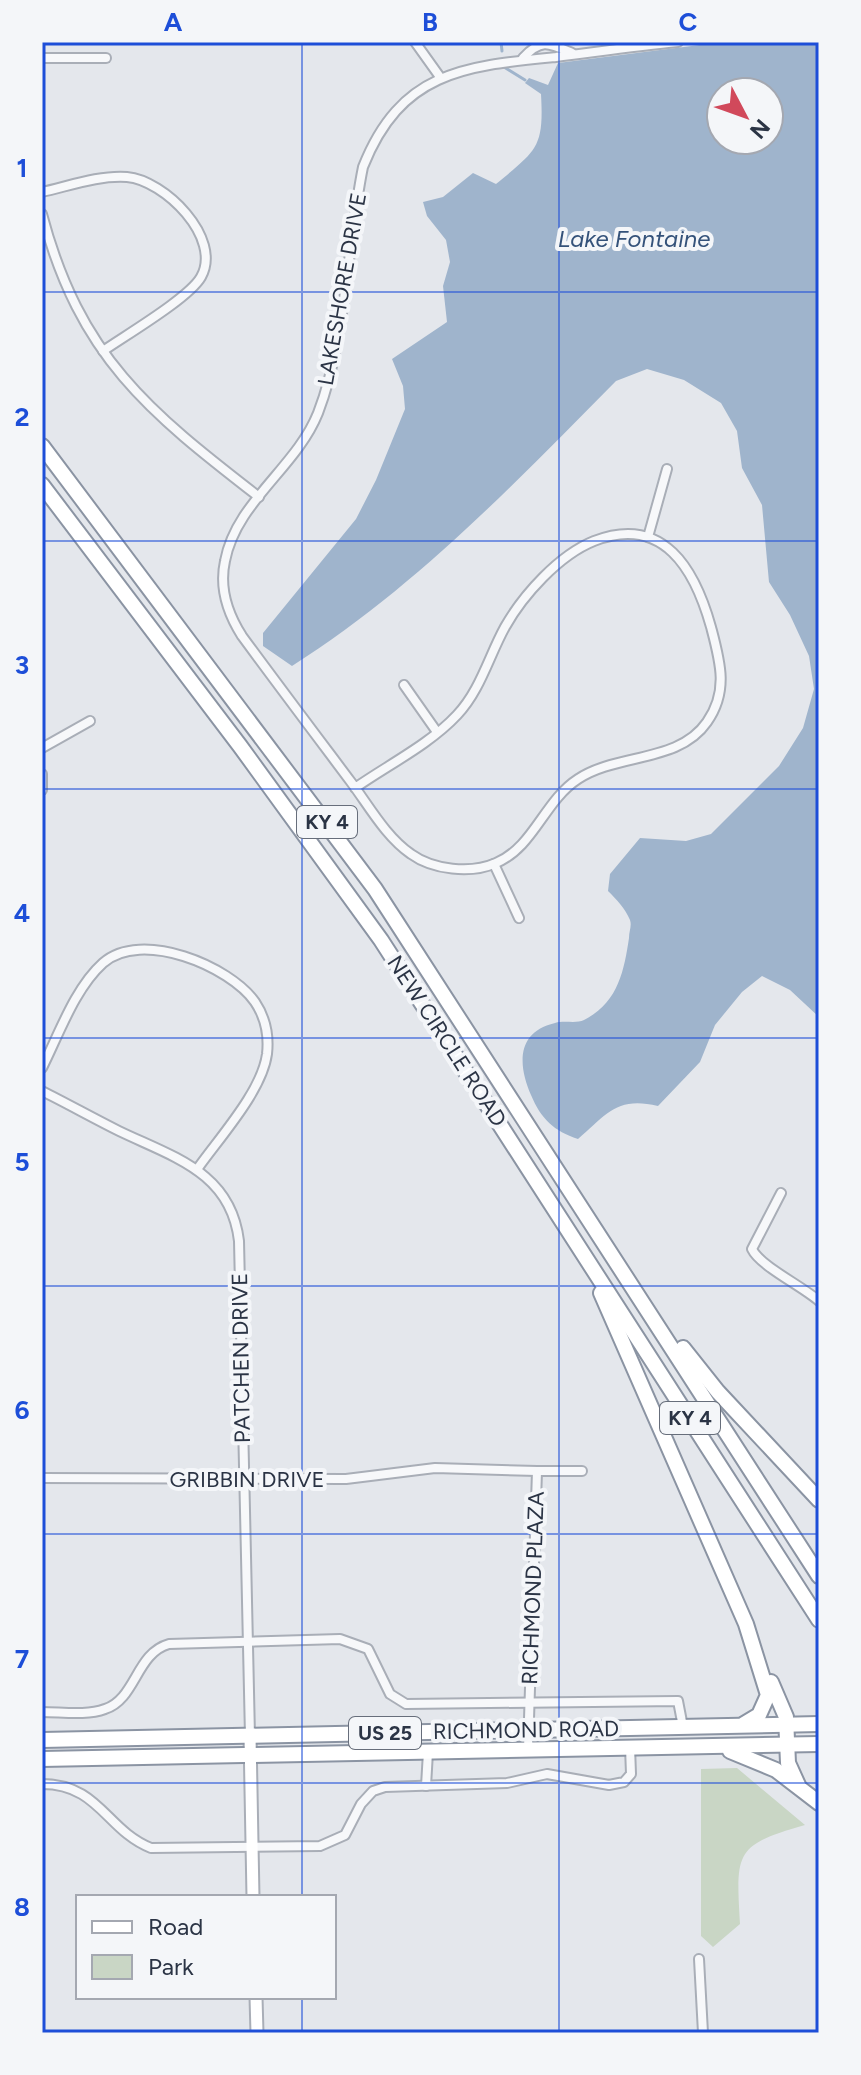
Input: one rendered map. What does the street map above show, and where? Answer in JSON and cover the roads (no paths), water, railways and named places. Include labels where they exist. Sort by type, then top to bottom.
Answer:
[{"type":"highway","name":"NEW CIRCLE ROAD","points":[[42,446],[375,889],[819,1576]]},
{"type":"highway","name":"NEW CIRCLE ROAD","points":[[42,485],[327,863],[560,1215],[819,1620]]},
{"type":"highway","points":[[560,1215],[606,1302],[788,1725],[788,1763],[798,1785]]},
{"type":"highway","points":[[587,1215],[697,1366],[819,1500]]},
{"type":"highway","points":[[728,1726],[755,1719],[767,1699],[749,1634]]},
{"type":"highway","name":"RICHMOND ROAD","points":[[42,1740],[819,1724]]},
{"type":"highway","name":"RICHMOND ROAD","points":[[42,1759],[819,1744]]},
{"type":"highway","points":[[710,1746],[751,1757],[798,1785],[819,1803]]},
{"type":"main road","points":[[250,1736],[253,1895]]},
{"type":"main road","points":[[256,1999],[257,2033]]},
{"type":"street","points":[[415,42],[440,77]]},
{"type":"street","name":"LAKESHORE DRIVE","points":[[523,58],[536,44],[545,42],[572,53]]},
{"type":"street","name":"LAKESHORE DRIVE","points":[[494,864],[448,868],[413,856],[392,837],[242,636],[229,610],[223,573],[227,552],[240,522],[303,443],[322,400],[333,355],[359,189],[369,153],[394,112],[440,77],[487,63],[678,42]]},
{"type":"street","points":[[42,58],[106,58]]},
{"type":"street","points":[[42,192],[111,178],[136,178],[164,194],[197,226],[205,241],[207,260],[197,283],[103,351]]},
{"type":"street","points":[[42,214],[68,291],[103,351],[125,381],[169,426],[259,497]]},
{"type":"street","points":[[648,537],[667,469]]},
{"type":"street","points":[[355,788],[437,732],[464,707],[509,620],[542,580],[593,542],[619,536],[648,537],[675,553],[698,584],[722,674],[713,712],[698,733],[682,745],[612,762],[575,781],[522,844],[494,864],[519,918]]},
{"type":"street","points":[[404,685],[437,732]]},
{"type":"street","points":[[42,748],[90,721]]},
{"type":"street","points":[[42,774],[42,790]]},
{"type":"street","points":[[42,1068],[91,977],[116,955],[139,948],[159,950],[232,979],[246,992],[262,1015],[268,1041],[265,1065],[255,1087],[198,1168]]},
{"type":"street","name":"PATCHEN DRIVE","points":[[42,1091],[198,1168],[226,1199],[238,1230],[250,1736]]},
{"type":"street","points":[[781,1193],[752,1249],[758,1259],[795,1281],[819,1301]]},
{"type":"street","name":"GRIBBIN DRIVE","points":[[42,1478],[243,1480],[369,1478],[451,1468],[537,1471]]},
{"type":"street","name":"RICHMOND PLAZA","points":[[528,1750],[537,1471],[582,1471]]},
{"type":"street","points":[[42,1712],[89,1712],[112,1706],[142,1664],[161,1646],[199,1641],[247,1643],[340,1639],[361,1644],[374,1657],[390,1694],[406,1704],[678,1701],[683,1727]]},
{"type":"street","points":[[42,1784],[64,1785],[84,1793],[129,1836],[151,1848],[332,1843],[348,1831],[361,1804],[373,1791],[385,1787],[507,1783],[547,1774],[595,1784],[620,1783],[631,1774],[630,1747]]},
{"type":"street","points":[[426,1786],[428,1752]]},
{"type":"street","points":[[699,1959],[703,2033]]},
{"type":"water","name":"Lake Fontaine","points":[[723,42],[819,42],[819,1017],[790,990],[762,976],[742,992],[715,1025],[700,1062],[658,1106],[622,1105],[605,1115],[578,1139],[555,1128],[539,1111],[524,1072],[524,1051],[533,1034],[542,1027],[581,1021],[595,1013],[605,1005],[617,985],[625,962],[631,924],[623,908],[608,891],[610,874],[640,838],[686,841],[711,834],[779,766],[803,728],[814,689],[809,656],[790,615],[769,582],[762,505],[742,468],[737,431],[721,403],[684,380],[647,369],[616,381],[462,533],[337,636],[292,666],[263,646],[263,633],[356,519],[376,480],[405,409],[403,386],[392,359],[447,322],[443,286],[450,262],[446,240],[427,216],[423,202],[443,197],[473,173],[496,184],[521,163],[539,137],[542,112],[541,94],[525,83],[529,78],[548,85],[558,63]]},
{"type":"waterway","points":[[501,42],[502,51]]},
{"type":"waterway","points":[[504,67],[525,80]]}]
